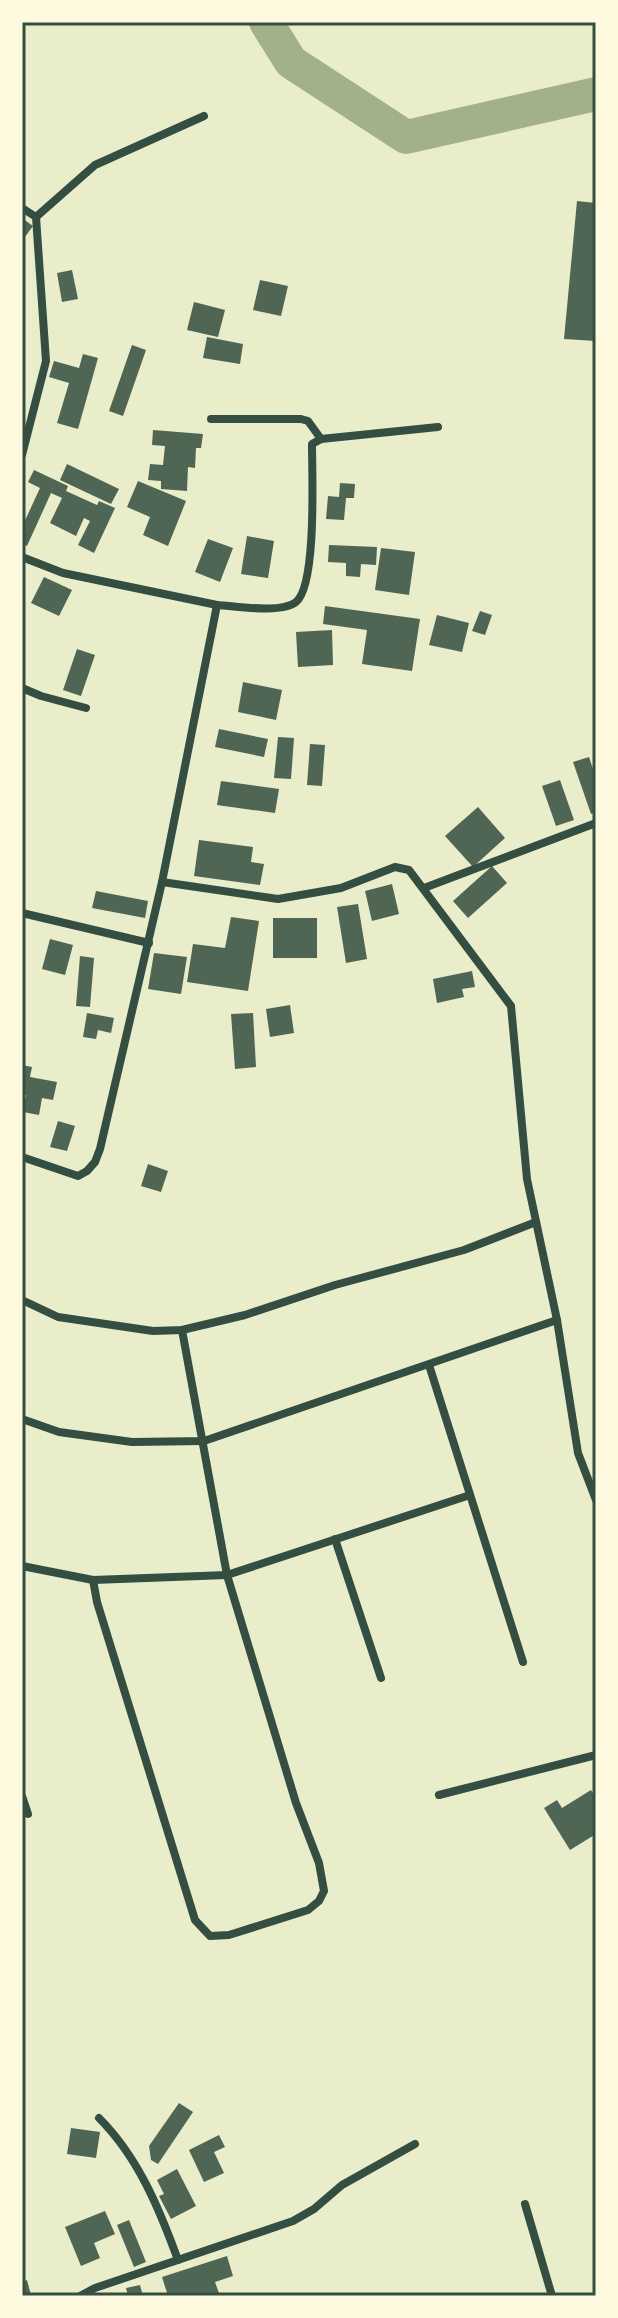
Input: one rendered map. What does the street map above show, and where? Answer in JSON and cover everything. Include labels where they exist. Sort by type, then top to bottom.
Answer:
[{"type":"street","points":[[36,217],[95,165],[204,116]]},
{"type":"street","points":[[22,208],[36,217]]},
{"type":"street","points":[[22,455],[25,428],[46,361],[36,217]]},
{"type":"street","points":[[211,419],[301,419],[308,421],[321,439]]},
{"type":"street","points":[[22,557],[63,573],[217,605],[284,607],[295,603],[302,595],[307,580],[312,537],[312,444],[321,439],[438,427]]},
{"type":"street","points":[[22,1157],[78,1176],[95,1162],[108,1120],[149,943],[217,605]]},
{"type":"street","points":[[22,688],[86,708]]},
{"type":"street","points":[[424,888],[596,823]]},
{"type":"street","points":[[162,882],[278,899],[341,888],[395,867],[409,870],[511,1006],[527,1179],[557,1320],[578,1453],[596,1500]]},
{"type":"street","points":[[22,913],[149,943]]},
{"type":"street","points":[[22,1300],[58,1317],[153,1331],[182,1330],[245,1315],[335,1285],[464,1250],[536,1222]]},
{"type":"street","points":[[22,1419],[59,1432],[132,1442],[204,1441],[557,1320]]},
{"type":"street","points":[[93,1580],[97,1602],[195,1920],[210,1936],[229,1935],[308,1910],[319,1901],[324,1891],[319,1863],[296,1803],[227,1575],[182,1330]]},
{"type":"street","points":[[429,1365],[523,1662]]},
{"type":"street","points":[[22,1566],[93,1580],[227,1575],[470,1495]]},
{"type":"street","points":[[335,1539],[381,1678]]},
{"type":"street","points":[[439,1795],[596,1755]]},
{"type":"street","points":[[22,1796],[28,1814]]},
{"type":"street","points":[[99,2118],[132,2157],[178,2260]]},
{"type":"street","points":[[80,2296],[95,2288],[303,2217],[342,2185],[415,2144]]},
{"type":"street","points":[[525,2204],[552,2296]]},
{"type":"building","points":[[577,201],[596,203],[596,341],[564,339]]},
{"type":"building","points":[[22,218],[33,226],[22,241]]},
{"type":"building","points":[[72,270],[78,299],[62,302],[57,273]]},
{"type":"building","points":[[260,280],[288,286],[281,316],[253,310]]},
{"type":"building","points":[[194,302],[225,310],[218,337],[187,330]]},
{"type":"building","points":[[207,337],[243,344],[240,364],[203,358]]},
{"type":"building","points":[[132,345],[146,350],[123,416],[109,411]]},
{"type":"building","points":[[83,354],[98,358],[78,429],[57,423],[69,383],[49,377],[54,361],[79,368]]},
{"type":"building","points":[[153,430],[203,434],[201,448],[196,448],[195,468],[188,467],[187,491],[161,489],[161,481],[148,480],[150,464],[163,465],[165,446],[152,445]]},
{"type":"building","points":[[67,464],[119,489],[111,504],[60,480]]},
{"type":"building","points":[[34,470],[68,486],[66,491],[97,505],[99,501],[115,508],[94,553],[78,545],[90,521],[84,518],[76,536],[50,523],[62,498],[51,493],[27,546],[22,544],[22,527],[40,488],[28,482]]},
{"type":"building","points":[[138,481],[186,501],[168,546],[143,535],[150,517],[127,507]]},
{"type":"building","points":[[340,483],[355,484],[354,498],[346,498],[344,520],[326,519],[328,496],[339,497]]},
{"type":"building","points":[[247,536],[274,541],[268,578],[241,574]]},
{"type":"building","points":[[208,539],[233,548],[220,582],[195,572]]},
{"type":"building","points":[[329,545],[377,547],[376,565],[361,564],[360,577],[346,576],[346,563],[328,562]]},
{"type":"building","points":[[381,548],[415,552],[409,595],[375,590]]},
{"type":"building","points":[[44,577],[72,590],[59,616],[31,603]]},
{"type":"building","points":[[325,606],[420,619],[412,671],[362,664],[367,630],[323,624]]},
{"type":"building","points":[[480,611],[492,615],[485,635],[472,631]]},
{"type":"building","points":[[437,615],[469,623],[462,652],[429,645]]},
{"type":"building","points":[[332,630],[333,665],[298,667],[296,632]]},
{"type":"building","points":[[77,649],[95,655],[81,696],[63,690]]},
{"type":"building","points":[[243,682],[282,690],[276,720],[238,712]]},
{"type":"building","points":[[219,729],[268,739],[264,757],[215,747]]},
{"type":"building","points":[[278,737],[294,738],[291,779],[274,778]]},
{"type":"building","points":[[310,744],[325,745],[322,786],[307,785]]},
{"type":"building","points":[[589,757],[596,778],[596,812],[591,814],[573,762]]},
{"type":"building","points":[[560,780],[574,820],[556,826],[542,786]]},
{"type":"building","points":[[221,781],[279,789],[275,813],[217,805]]},
{"type":"building","points":[[478,807],[505,838],[473,867],[445,836]]},
{"type":"building","points":[[199,840],[253,847],[251,862],[264,864],[260,885],[194,876]]},
{"type":"building","points":[[492,866],[507,883],[468,918],[453,901]]},
{"type":"building","points":[[392,884],[399,914],[372,921],[365,891]]},
{"type":"building","points":[[96,891],[148,901],[145,918],[92,908]]},
{"type":"building","points":[[358,904],[367,959],[346,963],[337,907]]},
{"type":"building","points":[[231,917],[259,921],[248,991],[187,982],[193,944],[225,948]]},
{"type":"building","points":[[273,918],[317,918],[317,958],[273,958]]},
{"type":"building","points":[[50,939],[73,945],[65,975],[42,969]]},
{"type":"building","points":[[154,953],[187,957],[181,994],[148,989]]},
{"type":"building","points":[[80,956],[94,958],[90,1007],[76,1006]]},
{"type":"building","points":[[472,971],[475,987],[462,989],[464,997],[437,1003],[433,979]]},
{"type":"building","points":[[290,1005],[294,1033],[270,1037],[266,1009]]},
{"type":"building","points":[[87,1013],[114,1018],[111,1033],[98,1030],[96,1039],[83,1037]]},
{"type":"building","points":[[253,1013],[256,1067],[235,1069],[231,1014]]},
{"type":"building","points":[[22,1065],[32,1067],[30,1077],[57,1082],[53,1100],[42,1098],[39,1115],[23,1112],[26,1095],[22,1094]]},
{"type":"building","points":[[58,1121],[75,1126],[67,1151],[50,1147]]},
{"type":"building","points":[[148,1164],[168,1171],[161,1192],[141,1186]]},
{"type":"building","points":[[591,1790],[596,1798],[596,1834],[570,1850],[544,1808],[557,1800],[562,1808]]},
{"type":"building","points":[[179,2103],[193,2112],[158,2164],[151,2160],[149,2146]]},
{"type":"building","points":[[71,2128],[100,2132],[96,2158],[67,2154]]},
{"type":"building","points":[[219,2135],[225,2147],[214,2152],[224,2173],[204,2182],[189,2150]]},
{"type":"building","points":[[177,2169],[196,2206],[171,2219],[159,2196],[164,2194],[157,2180]]},
{"type":"building","points":[[105,2211],[115,2234],[94,2243],[100,2258],[81,2266],[65,2227]]},
{"type":"building","points":[[129,2220],[146,2262],[134,2267],[117,2225]]},
{"type":"building","points":[[227,2256],[233,2276],[215,2282],[220,2296],[168,2296],[162,2277]]},
{"type":"building","points":[[27,2280],[31,2295],[22,2296],[22,2282]]},
{"type":"building","points":[[140,2285],[143,2296],[128,2296],[126,2288]]},
{"type":"waterway","points":[[266,22],[291,62],[406,137],[596,94]]}]
